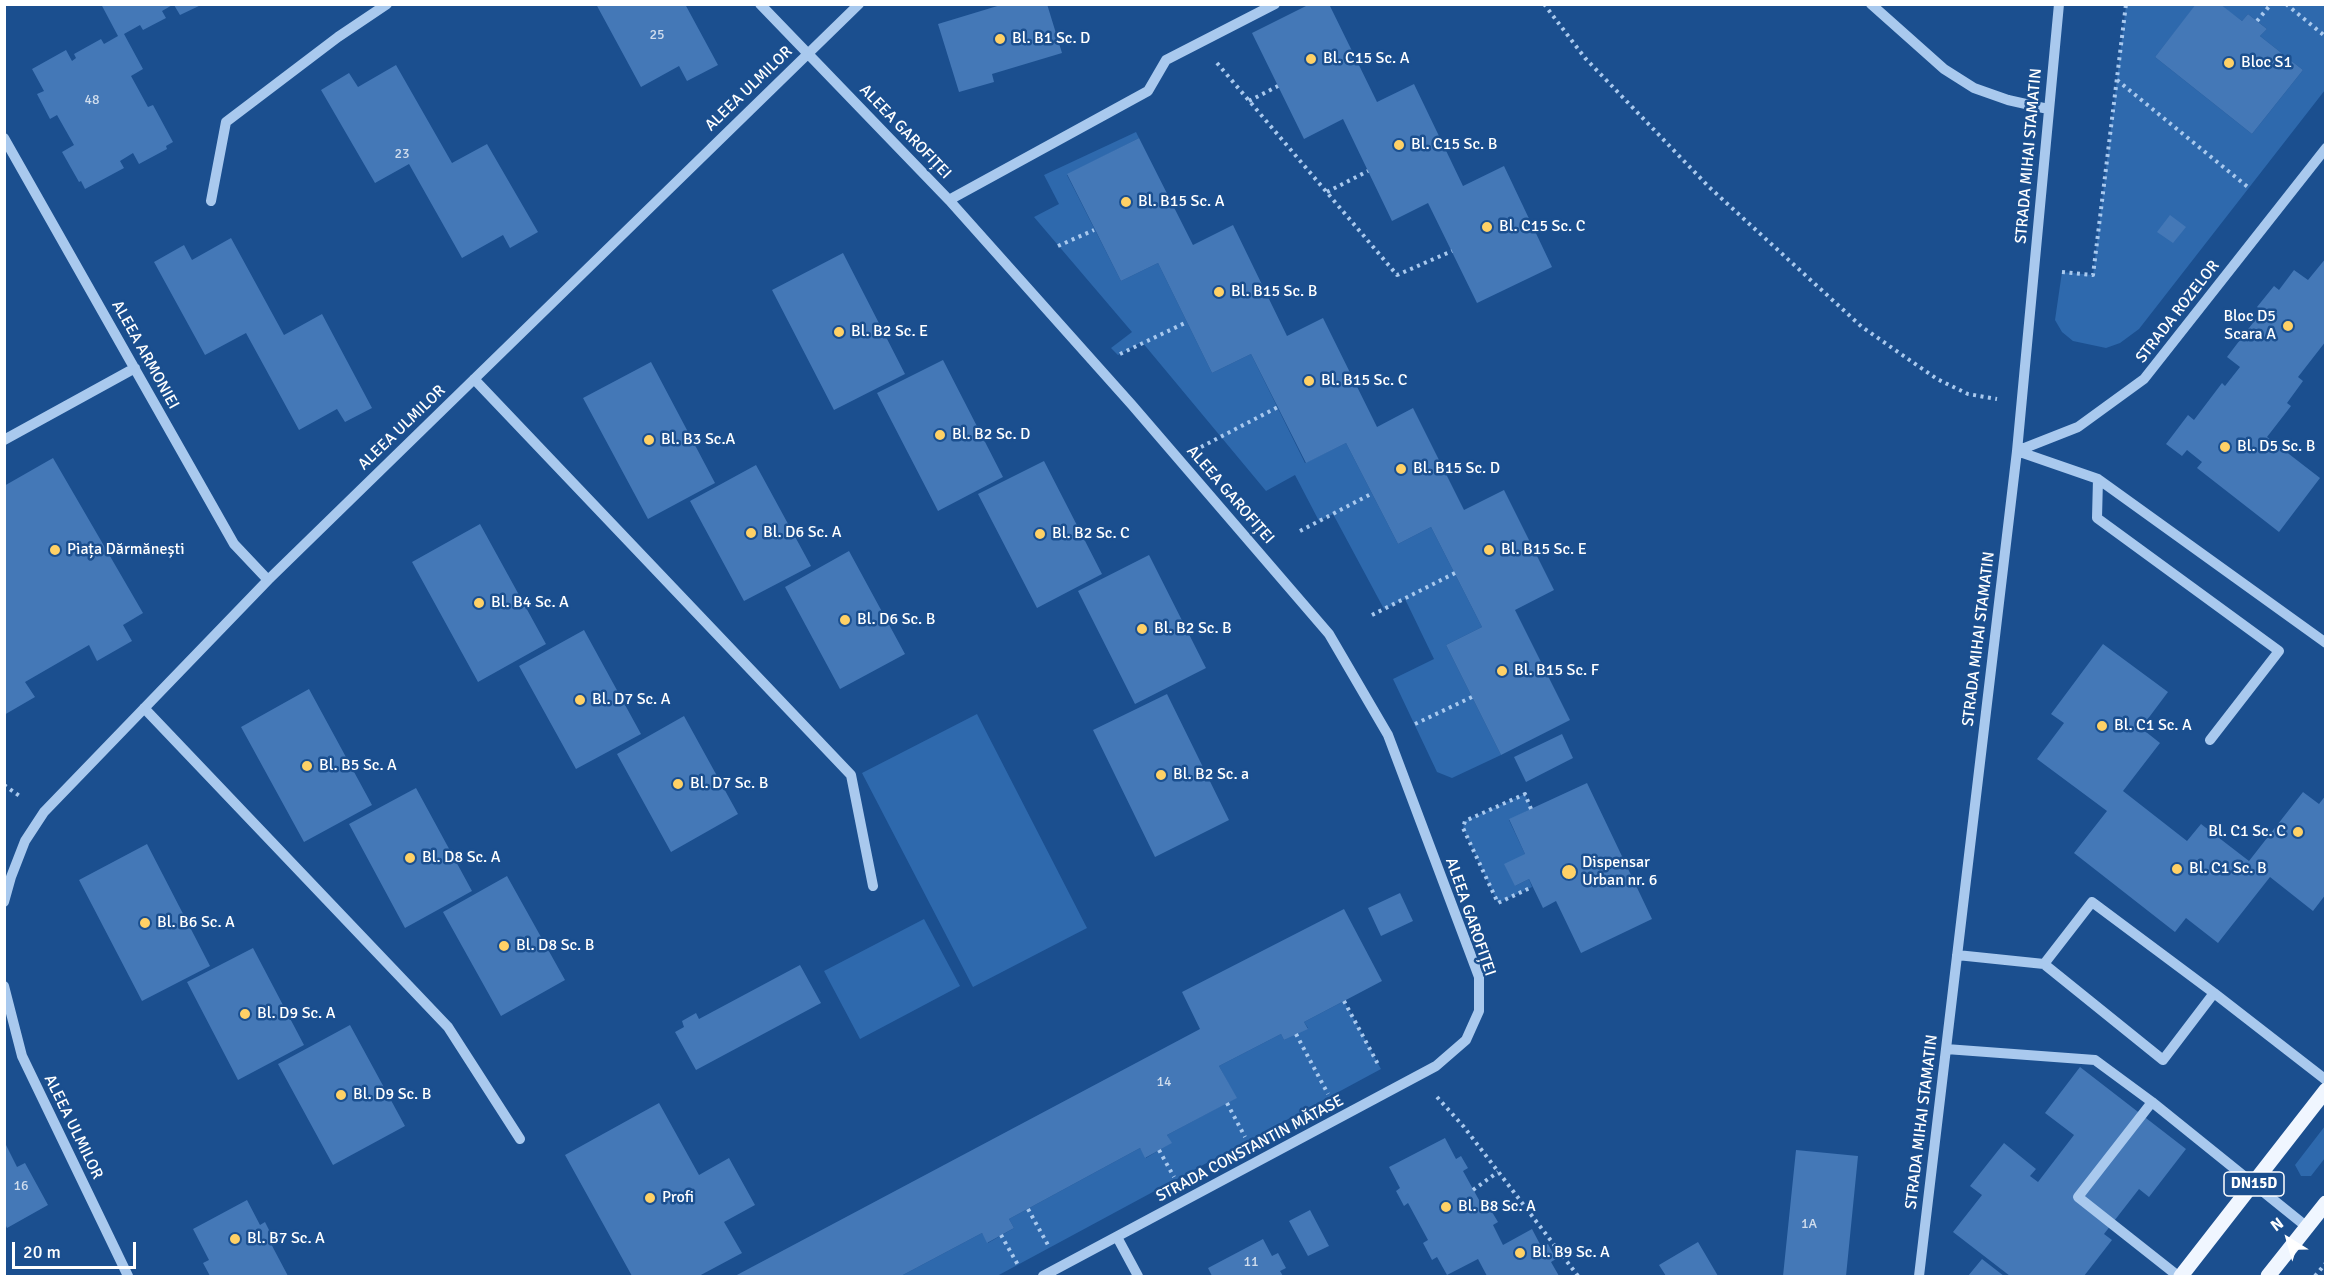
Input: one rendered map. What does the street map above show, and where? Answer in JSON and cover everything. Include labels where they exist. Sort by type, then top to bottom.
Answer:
[{"type":"main road","name":"DN15D","points":[[2179,1276],[2254,1184],[2325,1090]]},
{"type":"main road","points":[[2268,1276],[2307,1227],[2323,1211]]},
{"type":"street","points":[[211,201],[226,122],[338,37],[387,4]]},
{"type":"street","name":"ALEEA GAROFIȚEI","points":[[760,4],[950,200],[1140,414],[1329,634],[1388,735],[1479,977],[1479,1011],[1466,1040]]},
{"type":"street","name":"ALEEA ULMILOR","points":[[4,902],[25,841],[44,812],[268,580],[859,4]]},
{"type":"street","points":[[950,200],[1148,91],[1166,60],[1275,4]]},
{"type":"street","points":[[1871,4],[1944,69],[1974,88],[2008,100],[2048,109]]},
{"type":"street","name":"STRADA MIHAI STAMATIN","points":[[1919,1276],[2017,451],[2059,4]]},
{"type":"street","name":"ALEEA ARMONIEI","points":[[4,138],[234,544],[268,580]]},
{"type":"street","name":"STRADA ROZELOR","points":[[2017,451],[2078,427],[2144,379],[2325,148]]},
{"type":"street","points":[[4,440],[135,368]]},
{"type":"street","points":[[474,379],[851,775],[873,886]]},
{"type":"street","points":[[2017,451],[2098,479],[2325,643]]},
{"type":"street","points":[[2098,479],[2097,518],[2279,651],[2210,740]]},
{"type":"street","points":[[144,708],[448,1027],[520,1139]]},
{"type":"street","points":[[2044,964],[2092,902],[2325,1080]]},
{"type":"street","points":[[1957,956],[2044,964],[2163,1060],[2214,993]]},
{"type":"street","name":"ALEEA ULMILOR","points":[[4,986],[22,1056],[128,1276]]},
{"type":"street","name":"STRADA CONSTANTIN MĂTASE","points":[[1043,1276],[1436,1066],[1466,1040]]},
{"type":"street","points":[[1946,1049],[2095,1060],[2152,1102],[2307,1227]]},
{"type":"street","points":[[2152,1102],[2078,1197],[2179,1276]]},
{"type":"street","points":[[1117,1237],[1138,1276]]},
{"type":"path","points":[[1544,4],[1585,58],[1708,187],[1862,327],[1937,379],[1968,394],[2021,404]]},
{"type":"path","points":[[2062,272],[2093,275],[2126,4]]},
{"type":"path","points":[[2258,21],[2271,4]]},
{"type":"path","points":[[2286,4],[2325,37]]},
{"type":"path","points":[[1212,57],[1397,275],[1452,251]]},
{"type":"path","points":[[2116,80],[2249,189]]},
{"type":"path","points":[[1249,101],[1278,86]]},
{"type":"path","points":[[1327,192],[1368,171]]},
{"type":"path","points":[[1059,246],[1094,230]]},
{"type":"path","points":[[1118,355],[1187,322]]},
{"type":"path","points":[[1197,449],[1278,407]]},
{"type":"path","points":[[1300,531],[1371,494]]},
{"type":"path","points":[[1372,615],[1455,573]]},
{"type":"path","points":[[1414,724],[1472,697]]},
{"type":"path","points":[[1532,809],[1525,794],[1465,821],[1463,828],[1498,903],[1532,887]]},
{"type":"path","points":[[1344,1001],[1381,1069]]},
{"type":"path","points":[[1296,1034],[1329,1097]]},
{"type":"path","points":[[1420,1074],[1578,1276]]},
{"type":"path","points":[[1227,1103],[1247,1142]]},
{"type":"path","points":[[1159,1150],[1176,1180]]},
{"type":"path","points":[[1473,1190],[1498,1172]]},
{"type":"path","points":[[1028,1209],[1050,1248]]},
{"type":"path","points":[[1001,1236],[1018,1265]]},
{"type":"path","points":[[2315,1276],[2325,1263]]},
{"type":"shaded area","points":[[2126,5],[2196,5],[2155,57],[2252,134],[2303,70],[2260,36],[2267,29],[2257,21],[2248,14],[2242,21],[2220,5],[2325,5],[2325,90],[2139,329],[2120,343],[2106,348],[2073,341],[2062,332],[2055,320],[2062,272],[2093,275]]},
{"type":"shaded area","points":[[1136,132],[1139,138],[1067,175],[1121,281],[1158,263],[1212,373],[1251,354],[1305,463],[1346,443],[1398,544],[1431,527],[1482,627],[1446,645],[1501,755],[1452,778],[1437,772],[1393,679],[1434,659],[1405,599],[1384,609],[1333,514],[1319,521],[1295,475],[1266,491],[1142,342],[1118,355],[1111,348],[1132,332],[1034,217],[1059,204],[1044,175]]},
{"type":"shaded area","points":[[977,714],[1087,928],[973,987],[862,773]]},
{"type":"shaded area","points":[[1525,794],[1531,809],[1509,820],[1525,854],[1515,886],[1529,879],[1532,887],[1498,903],[1463,828],[1465,821]]},
{"type":"shaded area","points":[[924,919],[960,986],[860,1039],[824,971]]},
{"type":"shaded area","points":[[1344,1001],[1381,1069],[997,1276],[901,1276],[982,1233],[988,1243],[1014,1228],[1009,1219],[1140,1148],[1146,1158],[1171,1143],[1167,1135],[1236,1098],[1219,1066],[1281,1034],[1284,1040],[1308,1028],[1304,1022]]},
{"type":"shaded area","points":[[2325,1126],[2325,1158],[2311,1176],[2301,1176],[2295,1165]]},
{"type":"building","points":[[101,4],[174,4],[162,11],[166,18],[143,30],[140,25],[124,34],[143,69],[131,76],[148,107],[153,105],[173,142],[166,146],[167,149],[139,164],[133,153],[120,161],[124,168],[85,189],[62,152],[74,145],[57,115],[50,119],[37,94],[44,91],[32,69],[66,50],[72,61],[76,58],[74,54],[101,39],[104,44],[118,36]]},
{"type":"building","points":[[596,4],[685,4],[718,65],[687,81],[679,66],[641,87]]},
{"type":"building","name":"Bl. B1 Sc. D","points":[[1004,4],[1047,4],[1062,53],[992,74],[994,82],[959,92],[938,24]]},
{"type":"building","points":[[1310,4],[1329,4],[1377,102],[1414,84],[1463,186],[1504,166],[1552,267],[1477,303],[1428,203],[1392,221],[1343,119],[1304,139],[1252,33]]},
{"type":"building","name":"Bloc S1","points":[[2196,4],[2220,4],[2242,21],[2248,14],[2267,29],[2260,36],[2303,70],[2252,134],[2155,57]]},
{"type":"building","points":[[174,5],[201,5],[180,15]]},
{"type":"building","points":[[396,65],[452,163],[487,144],[538,232],[510,248],[503,235],[462,258],[409,164],[375,183],[321,90],[349,73],[358,87]]},
{"type":"building","points":[[1139,138],[1193,245],[1233,225],[1287,336],[1323,318],[1377,427],[1413,408],[1464,510],[1504,490],[1554,590],[1515,610],[1570,720],[1501,755],[1446,645],[1482,627],[1431,527],[1398,544],[1346,443],[1306,463],[1251,354],[1212,373],[1158,263],[1121,281],[1067,174]]},
{"type":"building","points":[[2170,215],[2186,227],[2173,243],[2157,232]]},
{"type":"building","points":[[231,238],[284,335],[322,314],[372,408],[345,422],[337,409],[299,430],[246,333],[205,355],[154,262],[184,245],[192,260]]},
{"type":"building","name":"Bl. B2 Sc. E","points":[[843,253],[905,374],[834,410],[772,290]]},
{"type":"building","name":"Bl. D5 Sc. B","points":[[2326,258],[2326,341],[2298,377],[2303,381],[2287,403],[2291,406],[2267,437],[2320,478],[2279,532],[2197,468],[2202,462],[2187,450],[2182,456],[2166,444],[2188,415],[2194,420],[2222,383],[2225,386],[2240,367],[2227,357],[2262,311],[2257,307],[2274,286],[2279,290],[2294,270],[2308,280]]},
{"type":"building","name":"Bl. B2 Sc. D","points":[[943,360],[1003,477],[938,511],[877,393]]},
{"type":"building","name":"Bl. B3 Sc.A","points":[[651,362],[715,483],[648,519],[583,398]]},
{"type":"building","name":"Piața Dărmănești","points":[[53,458],[143,613],[123,625],[132,641],[97,661],[89,645],[25,682],[35,697],[4,715],[4,486]]},
{"type":"building","name":"Bl. B2 Sc. C","points":[[1044,461],[1102,574],[1037,608],[978,494]]},
{"type":"building","name":"Bl. D6 Sc. A","points":[[756,465],[811,566],[744,601],[690,501]]},
{"type":"building","name":"Bl. B4 Sc. A","points":[[480,524],[546,644],[478,682],[412,562]]},
{"type":"building","name":"Bl. D6 Sc. B","points":[[849,551],[905,654],[840,689],[785,587]]},
{"type":"building","name":"Bl. B2 Sc. B","points":[[1149,555],[1206,668],[1135,704],[1078,591]]},
{"type":"building","name":"Bl. D7 Sc. A","points":[[584,630],[641,734],[576,769],[519,666]]},
{"type":"building","points":[[2103,644],[2168,692],[2141,728],[2160,743],[2123,791],[2187,841],[2201,824],[2249,861],[2303,792],[2319,804],[2326,795],[2326,894],[2313,911],[2270,877],[2218,943],[2186,918],[2175,932],[2074,853],[2107,811],[2037,759],[2064,723],[2051,714]]},
{"type":"building","name":"Bl. B5 Sc. A","points":[[309,689],[372,805],[304,842],[241,727]]},
{"type":"building","name":"Bl. B2 Sc. a","points":[[1167,694],[1229,820],[1155,857],[1093,730]]},
{"type":"building","name":"Bl. D7 Sc. B","points":[[684,716],[738,814],[671,852],[617,754]]},
{"type":"building","points":[[1562,734],[1573,758],[1526,782],[1514,757]]},
{"type":"building","name":"Dispensar Urban nr. 6","points":[[1587,783],[1652,919],[1581,953],[1556,901],[1543,908],[1529,879],[1515,886],[1504,864],[1525,854],[1509,819]]},
{"type":"building","name":"Bl. D8 Sc. A","points":[[416,788],[472,891],[405,928],[349,824]]},
{"type":"building","name":"Bl. B6 Sc. A","points":[[147,844],[210,966],[142,1001],[79,880]]},
{"type":"building","name":"Bl. D8 Sc. B","points":[[507,876],[565,980],[501,1016],[443,912]]},
{"type":"building","points":[[1400,893],[1413,921],[1381,936],[1368,908]]},
{"type":"building","points":[[1344,909],[1382,981],[1304,1022],[1308,1029],[1284,1040],[1281,1034],[1219,1066],[1237,1098],[1167,1135],[1172,1143],[1145,1158],[1140,1148],[1009,1219],[1014,1228],[987,1243],[982,1233],[901,1276],[735,1276],[1200,1029],[1182,992]]},
{"type":"building","name":"Bl. D9 Sc. A","points":[[253,948],[304,1045],[238,1080],[187,982]]},
{"type":"building","points":[[800,965],[821,1003],[696,1070],[675,1032],[684,1027],[682,1021],[696,1013],[699,1019]]},
{"type":"building","name":"Bl. D9 Sc. B","points":[[350,1025],[405,1126],[333,1165],[278,1064]]},
{"type":"building","points":[[2080,1067],[2186,1149],[2149,1197],[2139,1189],[2104,1234],[2112,1240],[2084,1276],[2010,1276],[1953,1232],[1982,1195],[1970,1186],[2004,1143],[2036,1169],[2030,1176],[2038,1182],[2074,1135],[2045,1113]]},
{"type":"building","name":"Profi","points":[[659,1103],[699,1175],[729,1158],[755,1205],[724,1222],[742,1253],[699,1276],[632,1276],[565,1155]]},
{"type":"building","name":"Bl. B8 Sc. A","points":[[1445,1138],[1456,1159],[1461,1156],[1468,1168],[1463,1171],[1484,1209],[1489,1207],[1498,1222],[1493,1225],[1503,1245],[1532,1229],[1542,1248],[1548,1244],[1556,1259],[1551,1262],[1559,1276],[1487,1276],[1478,1259],[1447,1275],[1437,1257],[1432,1260],[1423,1243],[1428,1240],[1408,1203],[1404,1206],[1396,1191],[1400,1188],[1389,1167]]},
{"type":"building","points":[[5,1143],[17,1167],[25,1163],[48,1205],[7,1228],[5,1224]]},
{"type":"building","points":[[1796,1150],[1858,1156],[1846,1276],[1783,1276]]},
{"type":"building","name":"Bl. B7 Sc. A","points":[[247,1200],[260,1225],[265,1222],[273,1238],[269,1240],[288,1276],[210,1276],[203,1263],[209,1260],[193,1229]]},
{"type":"building","points":[[1310,1210],[1329,1246],[1308,1256],[1289,1221]]},
{"type":"building","points":[[1263,1239],[1272,1256],[1278,1253],[1286,1268],[1280,1271],[1283,1276],[1212,1276],[1208,1268]]},
{"type":"building","points":[[1698,1242],[1718,1276],[1666,1276],[1659,1265]]},
{"type":"building","points":[[1982,1259],[2004,1276],[1968,1276]]},
{"type":"place","name":"Bl. B1 Sc. D","points":[[1000,39]]},
{"type":"place","name":"Bl. C15 Sc. A","points":[[1311,59]]},
{"type":"place","name":"Bloc S1","points":[[2229,63]]},
{"type":"place","name":"Bl. C15 Sc. B","points":[[1399,145]]},
{"type":"place","name":"Bl. B15 Sc. A","points":[[1126,202]]},
{"type":"place","name":"Bl. C15 Sc. C","points":[[1487,227]]},
{"type":"place","name":"Bl. B15 Sc. B","points":[[1219,292]]},
{"type":"place","name":"Bloc D5 Scara A","points":[[2288,326]]},
{"type":"place","name":"Bl. B2 Sc. E","points":[[839,332]]},
{"type":"place","name":"Bl. B15 Sc. C","points":[[1309,381]]},
{"type":"place","name":"Bl. B2 Sc. D","points":[[940,435]]},
{"type":"place","name":"Bl. B3 Sc.A","points":[[649,440]]},
{"type":"place","name":"Bl. D5 Sc. B","points":[[2225,447]]},
{"type":"place","name":"Bl. B15 Sc. D","points":[[1401,469]]},
{"type":"place","name":"Bl. D6 Sc. A","points":[[751,533]]},
{"type":"place","name":"Bl. B2 Sc. C","points":[[1040,534]]},
{"type":"place","name":"Piața Dărmănești","points":[[55,550]]},
{"type":"place","name":"Bl. B15 Sc. E","points":[[1489,550]]},
{"type":"place","name":"Bl. B4 Sc. A","points":[[479,603]]},
{"type":"place","name":"Bl. D6 Sc. B","points":[[845,620]]},
{"type":"place","name":"Bl. B2 Sc. B","points":[[1142,629]]},
{"type":"place","name":"Bl. B15 Sc. F","points":[[1502,671]]},
{"type":"place","name":"Bl. D7 Sc. A","points":[[580,700]]},
{"type":"place","name":"Bl. C1 Sc. A","points":[[2102,726]]},
{"type":"place","name":"Bl. B5 Sc. A","points":[[307,766]]},
{"type":"place","name":"Bl. B2 Sc. a","points":[[1161,775]]},
{"type":"place","name":"Bl. D7 Sc. B","points":[[678,784]]},
{"type":"place","name":"Bl. C1 Sc. C","points":[[2298,832]]},
{"type":"place","name":"Bl. D8 Sc. A","points":[[410,858]]},
{"type":"place","name":"Bl. C1 Sc. B","points":[[2177,869]]},
{"type":"place","name":"Dispensar Urban nr. 6","points":[[1569,872]]},
{"type":"place","name":"Bl. B6 Sc. A","points":[[145,923]]},
{"type":"place","name":"Bl. D8 Sc. B","points":[[504,946]]},
{"type":"place","name":"Bl. D9 Sc. A","points":[[245,1014]]},
{"type":"place","name":"Bl. D9 Sc. B","points":[[341,1095]]},
{"type":"place","name":"Profi","points":[[650,1198]]},
{"type":"place","name":"Bl. B8 Sc. A","points":[[1446,1207]]},
{"type":"place","name":"Bl. B7 Sc. A","points":[[235,1239]]},
{"type":"place","name":"Bl. B9 Sc. A","points":[[1520,1253]]}]
